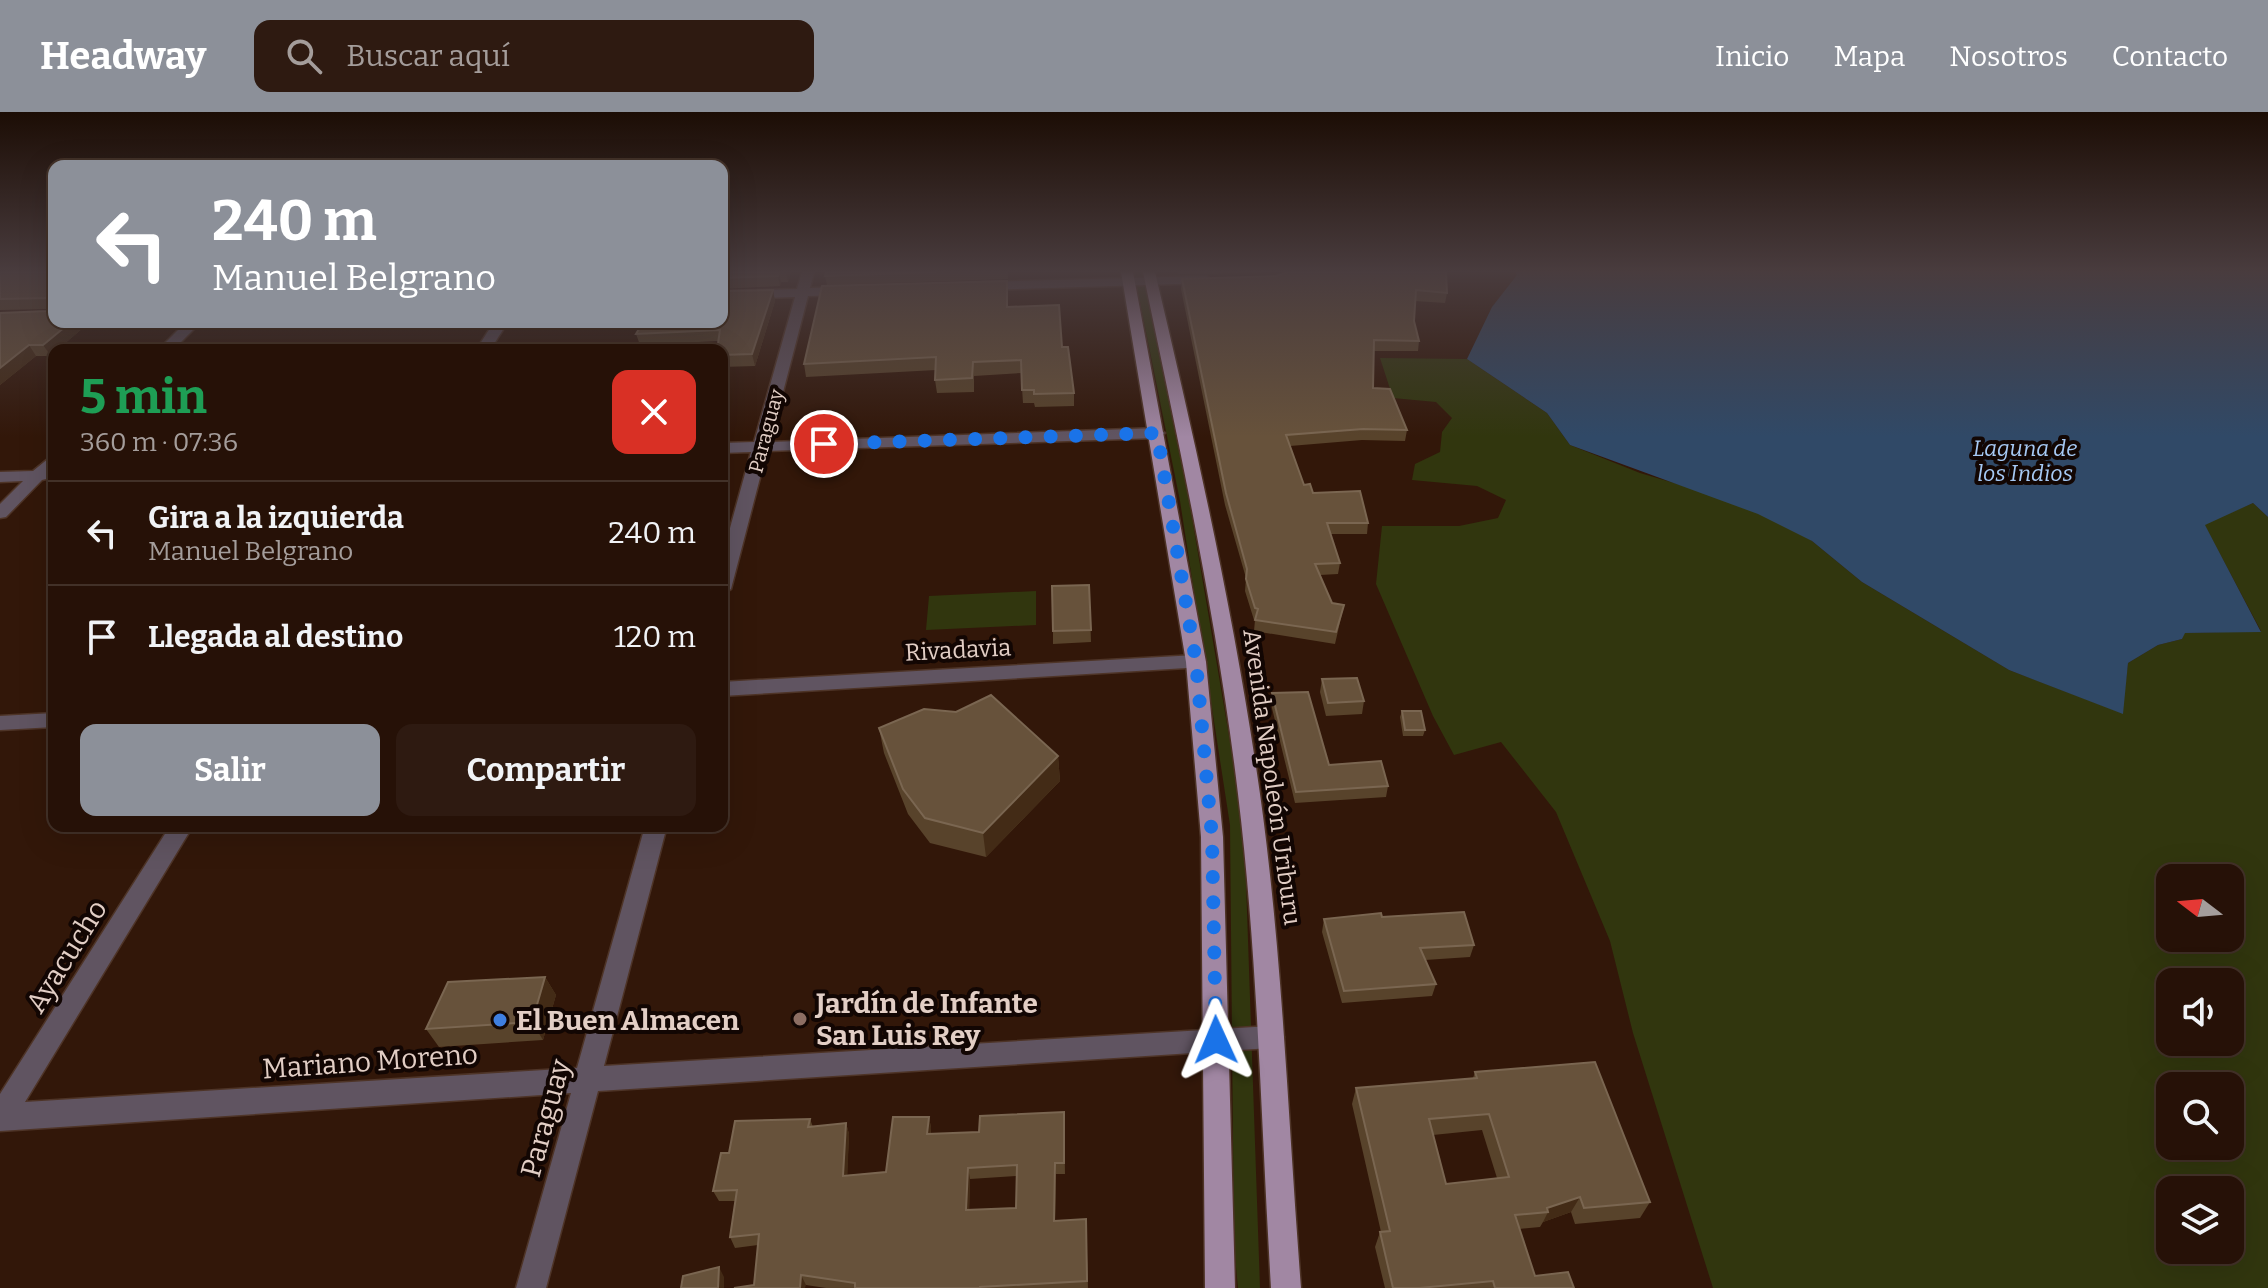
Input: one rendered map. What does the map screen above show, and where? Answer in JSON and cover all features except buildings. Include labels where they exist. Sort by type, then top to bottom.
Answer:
[{"type":"main road","points":[[1145,327],[1157,433],[1196,662],[1212,837],[1220,1288]]},
{"type":"main road","name":"Avenida Napoleón Uriburu","points":[[1154,327],[1187,441],[1233,688],[1257,870],[1271,1037],[1286,1288]]},
{"type":"street","name":"Paraguay","points":[[728,568],[793,327]]},
{"type":"street","points":[[171,344],[188,328]]},
{"type":"street","points":[[728,448],[1157,433]]},
{"type":"street","points":[[0,477],[45,475]]},
{"type":"street","points":[[0,513],[45,475]]},
{"type":"street","name":"Rivadavia","points":[[728,689],[1196,662]]},
{"type":"street","points":[[0,723],[48,720]]},
{"type":"street","name":"Ayacucho","points":[[1,1117],[178,832]]},
{"type":"street","name":"Paraguay","points":[[531,1288],[654,832]]},
{"type":"street","name":"Mariano Moreno","points":[[1,1117],[1271,1037]]},
{"type":"green space","points":[[1145,327],[1153,327],[1189,500],[1244,824],[1260,1288],[1238,1288],[1234,1247],[1230,825],[1180,501]]},
{"type":"green space","points":[[1380,358],[1467,359],[1547,413],[1570,445],[1640,473],[1766,510],[1812,541],[1862,582],[2009,670],[2122,713],[2128,663],[2158,645],[2182,639],[2184,633],[2261,631],[2204,524],[2253,503],[2268,517],[2268,1288],[1713,1288],[1633,1033],[1610,941],[1556,812],[1501,742],[1454,755],[1433,716],[1376,584],[1382,526],[1459,526],[1498,518],[1506,500],[1477,486],[1412,480],[1415,464],[1440,452],[1442,432],[1452,418],[1436,402],[1393,398]]},
{"type":"green space","points":[[1036,591],[1036,625],[926,630],[929,596]]},
{"type":"water","name":"Laguna de los Indios","points":[[1482,327],[2268,327],[2268,517],[2253,503],[2205,525],[2261,632],[2185,633],[2182,639],[2158,645],[2128,663],[2123,714],[2009,670],[1862,582],[1812,541],[1758,514],[1570,445],[1547,413],[1467,359]]},
{"type":"place","name":"Jardín de Infante San Luis Rey","points":[[800,1019]]},
{"type":"place","name":"El Buen Almacen","points":[[500,1020]]},
{"type":"route","points":[[824,444],[1157,433],[1196,662],[1212,837],[1216,1040]]}]
